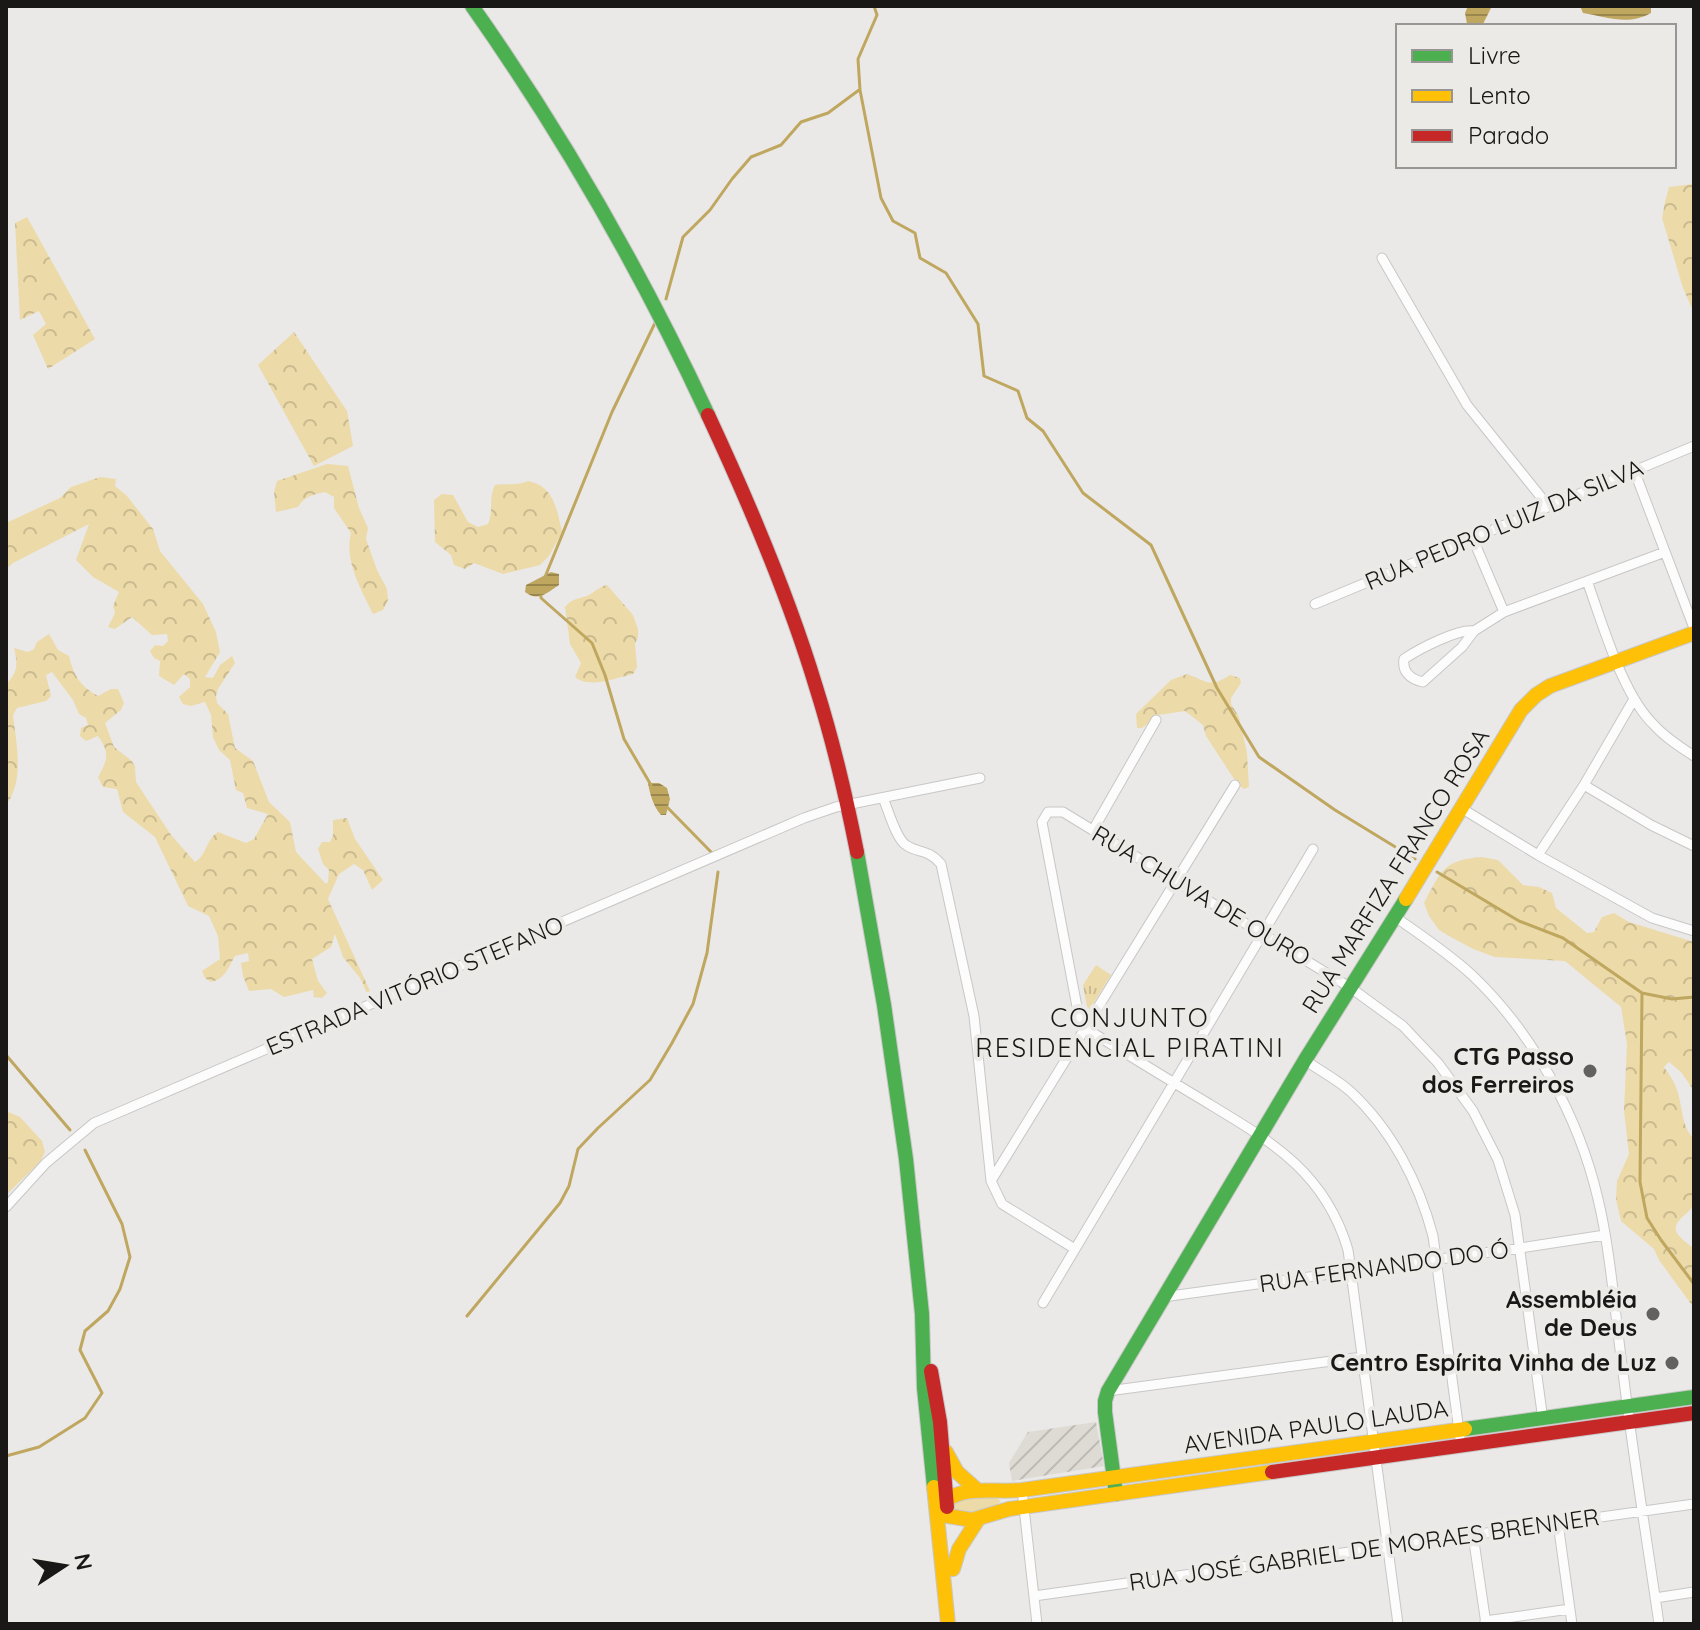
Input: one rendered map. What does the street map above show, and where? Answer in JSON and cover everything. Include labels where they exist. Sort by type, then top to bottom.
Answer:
[{"type":"main road","points":[[472,6],[577,166],[649,291],[702,400],[787,604],[817,687],[848,805],[895,1067],[926,1354],[924,1388],[959,1624]]},
{"type":"main road","name":"RUA MARFIZA FRANCO ROSA","points":[[1116,1494],[1105,1412],[1108,1391],[1305,1060],[1521,710],[1550,686],[1694,630]]},
{"type":"main road","points":[[926,1354],[935,1386],[941,1439],[948,1624]]},
{"type":"main road","name":"AVENIDA PAULO LAUDA","points":[[1694,1397],[1022,1490],[993,1492],[976,1489],[959,1493],[943,1509],[961,1521],[977,1521],[1009,1509],[1694,1413]]},
{"type":"main road","points":[[941,1439],[946,1455],[957,1472],[976,1489]]},
{"type":"main road","points":[[953,1569],[959,1549],[977,1521]]},
{"type":"street","points":[[1382,258],[1467,405],[1549,507]]},
{"type":"street","name":"RUA PEDRO LUIZ DA SILVA","points":[[1315,604],[1694,446]]},
{"type":"street","points":[[1634,470],[1694,630]]},
{"type":"street","points":[[1473,539],[1504,612]]},
{"type":"street","points":[[1474,631],[1466,629],[1455,632],[1404,659],[1410,678],[1423,682],[1462,647],[1474,631],[1504,612],[1665,552]]},
{"type":"street","points":[[1587,581],[1634,699],[1653,725],[1694,756]]},
{"type":"street","points":[[1538,855],[1584,785],[1634,699]]},
{"type":"street","points":[[1093,830],[1156,720]]},
{"type":"street","points":[[848,805],[980,778]]},
{"type":"street","points":[[991,1181],[1235,785]]},
{"type":"street","points":[[1584,785],[1651,825],[1694,846]]},
{"type":"street","points":[[883,798],[905,845],[927,852],[941,864],[974,1016],[991,1181],[1002,1204],[1075,1249]]},
{"type":"street","name":"ESTRADA VITÓRIO STEFANO","points":[[6,1207],[46,1163],[94,1123],[804,818],[848,805]]},
{"type":"street","points":[[1461,808],[1652,918],[1694,931]]},
{"type":"street","name":"RUA CHUVA DE OURO","points":[[1085,1028],[1078,1012],[1042,822],[1048,812],[1063,812],[1351,988],[1403,1026],[1438,1063],[1473,1111],[1498,1160],[1515,1215],[1544,1434]]},
{"type":"street","points":[[1043,1303],[1313,849]]},
{"type":"street","points":[[1395,917],[1472,976],[1504,1011],[1556,1086],[1575,1125],[1599,1199],[1659,1624]]},
{"type":"street","points":[[1085,1028],[1260,1135],[1297,1163],[1317,1186],[1335,1215],[1348,1250],[1398,1624]]},
{"type":"street","points":[[1305,1060],[1350,1091],[1381,1127],[1402,1158],[1425,1205],[1437,1260],[1461,1446]]},
{"type":"street","name":"RUA FERNANDO DO Ó","points":[[1163,1297],[1605,1235]]},
{"type":"street","points":[[1108,1391],[1362,1357]]},
{"type":"street","points":[[1022,1490],[1037,1624]]},
{"type":"street","name":"RUA JOSÉ GABRIEL DE MORAES BRENNER","points":[[1034,1596],[1694,1504]]},
{"type":"street","points":[[1558,1523],[1572,1624]]},
{"type":"street","points":[[1473,1535],[1486,1622],[1570,1609]]},
{"type":"street","points":[[1655,1598],[1694,1592]]},
{"type":"shaded area","points":[[1468,6],[1491,8],[1483,24],[1467,24],[1465,13]]},
{"type":"shaded area","points":[[1580,6],[1651,6],[1651,13],[1634,19],[1617,19],[1583,13]]},
{"type":"shaded area","points":[[551,572],[559,574],[559,585],[538,596],[525,592],[526,585]]},
{"type":"shaded area","points":[[648,783],[659,783],[667,788],[670,799],[666,815],[661,815],[656,808]]},
{"type":"shaded area","points":[[1096,1422],[1104,1466],[1012,1481],[1009,1463],[1028,1432]]},
{"type":"green space","points":[[1694,184],[1694,313],[1683,288],[1662,218],[1669,187]]},
{"type":"green space","points":[[27,217],[95,339],[48,369],[33,335],[46,324],[39,311],[20,320],[15,223]]},
{"type":"green space","points":[[294,332],[347,411],[353,446],[314,466],[258,365]]},
{"type":"green space","points":[[327,464],[348,466],[359,508],[368,528],[366,539],[387,589],[388,600],[383,610],[373,614],[352,564],[351,533],[334,508],[334,497],[325,492],[316,494],[306,498],[298,507],[276,512],[274,492],[277,481]]},
{"type":"green space","points":[[100,477],[116,479],[115,486],[153,529],[160,551],[203,604],[216,632],[220,652],[205,677],[213,678],[220,665],[232,656],[235,663],[218,689],[217,703],[228,714],[235,748],[253,761],[269,802],[290,822],[296,852],[326,884],[329,870],[323,864],[318,849],[322,842],[330,842],[333,820],[347,818],[355,839],[383,880],[372,890],[363,870],[354,864],[339,874],[328,899],[370,991],[367,993],[360,978],[343,957],[335,934],[331,947],[312,959],[318,981],[327,993],[322,998],[314,997],[313,990],[284,997],[271,989],[249,991],[241,963],[249,961],[248,953],[235,956],[220,978],[211,982],[205,978],[202,971],[220,959],[218,936],[209,916],[188,906],[155,837],[123,812],[117,789],[103,787],[98,777],[106,761],[104,747],[98,736],[86,741],[80,736],[81,728],[88,725],[86,718],[79,714],[73,700],[52,672],[46,675],[51,696],[46,701],[17,708],[13,715],[17,773],[16,785],[6,805],[6,684],[16,668],[14,648],[28,652],[49,634],[58,650],[69,656],[76,675],[87,688],[98,696],[118,689],[124,703],[121,710],[105,723],[114,747],[132,761],[136,782],[171,835],[195,862],[218,832],[246,843],[254,839],[268,814],[247,808],[243,793],[236,790],[230,760],[219,750],[213,737],[211,715],[205,702],[191,706],[183,704],[179,697],[190,687],[190,679],[184,674],[174,685],[159,676],[160,661],[150,651],[155,645],[163,646],[168,641],[167,634],[152,635],[132,617],[115,629],[108,627],[115,613],[113,606],[119,592],[93,577],[76,560],[89,524],[6,569],[6,523],[60,498],[71,487]]},
{"type":"green space","points":[[528,481],[549,493],[558,515],[562,532],[549,556],[540,565],[503,574],[474,563],[465,569],[454,565],[451,555],[435,542],[434,500],[442,494],[453,495],[468,522],[478,527],[488,524],[495,485]]},
{"type":"green space","points":[[607,585],[633,615],[638,629],[635,644],[637,667],[633,674],[603,682],[588,682],[575,677],[581,663],[570,644],[565,607]]},
{"type":"green space","points":[[1187,674],[1209,682],[1230,675],[1240,678],[1241,683],[1231,698],[1231,704],[1239,717],[1247,753],[1249,787],[1244,789],[1238,785],[1206,736],[1203,725],[1185,711],[1159,715],[1142,728],[1137,728],[1136,714],[1171,680]]},
{"type":"green space","points":[[1482,857],[1498,860],[1523,885],[1552,893],[1556,908],[1587,933],[1594,932],[1602,917],[1614,913],[1629,922],[1694,942],[1694,1091],[1681,1072],[1669,1062],[1664,1067],[1676,1087],[1684,1122],[1694,1139],[1696,1181],[1693,1205],[1677,1223],[1676,1231],[1694,1249],[1694,1308],[1654,1249],[1621,1221],[1616,1199],[1617,1181],[1629,1154],[1624,1111],[1627,1044],[1621,1007],[1565,961],[1495,957],[1439,930],[1429,916],[1424,903],[1445,869],[1459,861]]},
{"type":"green space","points":[[1096,965],[1111,975],[1088,1012],[1083,985]]},
{"type":"green space","points":[[6,1111],[20,1117],[42,1141],[45,1152],[40,1162],[6,1195]]},
{"type":"green space","points":[[972,1495],[1001,1501],[991,1509],[979,1512],[953,1512],[950,1508],[960,1499]]},
{"type":"waterway","points":[[874,6],[877,15],[858,59],[860,90],[881,198],[893,221],[915,233],[920,258],[946,273],[978,324],[984,376],[1018,391],[1027,418],[1043,431],[1083,493],[1151,545],[1217,688],[1259,757],[1335,810],[1415,859]]},
{"type":"waterway","points":[[666,299],[683,237],[710,210],[751,157],[781,145],[801,122],[828,113],[859,90]]},
{"type":"waterway","points":[[545,577],[612,412],[655,323]]},
{"type":"waterway","points":[[541,596],[592,643],[624,739],[651,785]]},
{"type":"waterway","points":[[667,807],[712,853]]},
{"type":"waterway","points":[[467,1316],[560,1203],[569,1186],[578,1149],[650,1080],[672,1043],[693,1004],[707,953],[718,872]]},
{"type":"waterway","points":[[1437,872],[1519,921],[1563,938],[1642,993],[1672,999],[1694,997]]},
{"type":"waterway","points":[[1642,993],[1640,1182],[1647,1218],[1694,1284]]},
{"type":"waterway","points":[[6,1055],[70,1130]]},
{"type":"waterway","points":[[6,1456],[39,1447],[85,1418],[102,1393],[80,1350],[85,1331],[108,1311],[120,1289],[130,1257],[122,1224],[85,1150]]},
{"type":"traffic: fast","points":[[472,6],[539,105],[599,205],[656,308],[708,415]]},
{"type":"traffic: fast","points":[[857,852],[884,1005],[906,1159],[922,1314],[924,1388],[934,1487]]},
{"type":"traffic: fast","points":[[1116,1494],[1105,1412],[1108,1391],[1305,1060],[1406,899]]},
{"type":"traffic: fast","points":[[1465,1429],[1694,1397]]},
{"type":"traffic: slow","points":[[1406,899],[1521,710],[1536,695],[1550,686],[1694,633]]},
{"type":"traffic: slow","points":[[946,1500],[973,1491],[1022,1490],[1465,1429]]},
{"type":"traffic: slow","points":[[946,1452],[957,1472],[976,1489]]},
{"type":"traffic: slow","points":[[948,1516],[972,1520],[1009,1509],[1272,1472]]},
{"type":"traffic: slow","points":[[934,1487],[948,1624]]},
{"type":"traffic: slow","points":[[953,1569],[959,1549],[977,1521]]},
{"type":"traffic: jam","points":[[708,415],[767,549],[805,652],[834,748],[857,852]]},
{"type":"traffic: jam","points":[[931,1371],[940,1422],[947,1507]]},
{"type":"traffic: jam","points":[[1272,1472],[1694,1413]]},
{"type":"place","name":"CTG Passo dos Ferreiros","points":[[1590,1071]]},
{"type":"place","name":"Assembléia de Deus","points":[[1653,1314]]},
{"type":"place","name":"Centro Espírita Vinha de Luz","points":[[1672,1363]]},
{"type":"district","name":"CONJUNTO RESIDENCIAL PIRATINI","points":[[1130,1033]]}]
